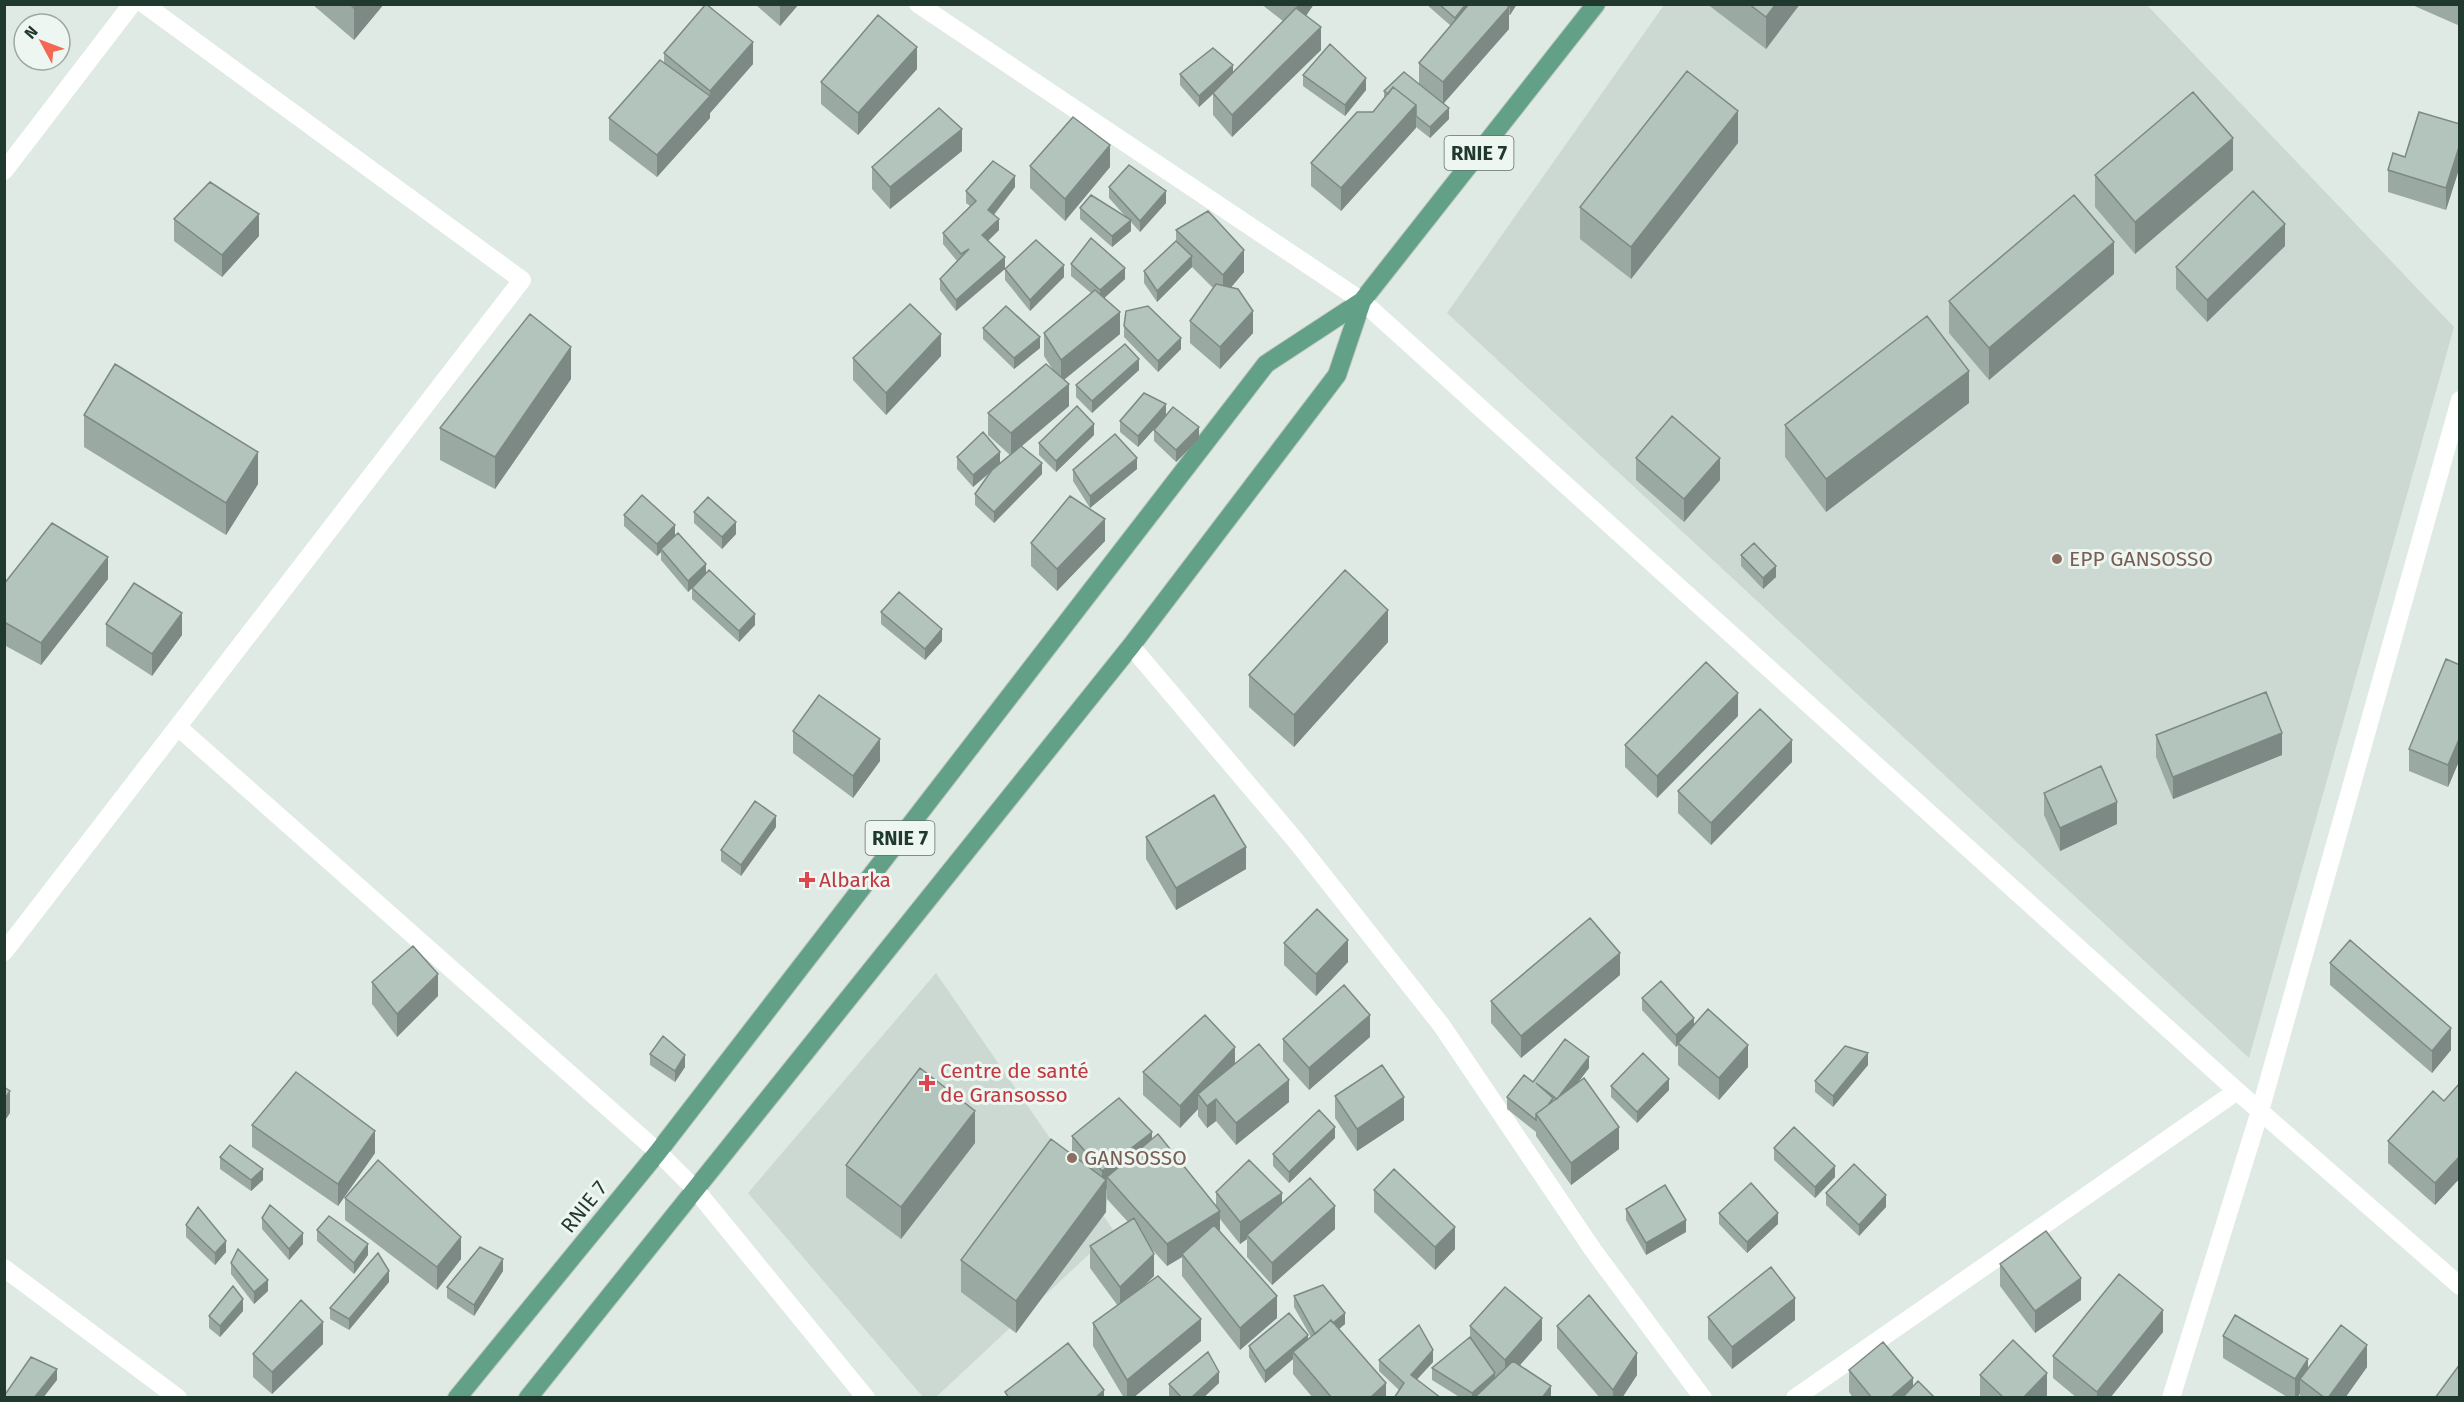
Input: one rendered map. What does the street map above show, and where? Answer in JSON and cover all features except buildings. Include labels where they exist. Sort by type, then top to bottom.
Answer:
[{"type":"main road","name":"RNIE 7","points":[[457,1398],[658,1152],[1266,364],[1362,301],[1596,4]]},
{"type":"main road","name":"RNIE 7","points":[[528,1398],[1131,646],[1337,375],[1362,301]]},
{"type":"street","points":[[4,171],[132,4]]},
{"type":"street","points":[[4,952],[522,280],[144,4]]},
{"type":"street","points":[[918,4],[1362,301],[2237,1091],[2460,1286]]},
{"type":"street","points":[[2171,1398],[2260,1111],[2460,400]]},
{"type":"street","points":[[1131,646],[1296,840],[1442,1026],[1593,1250],[1703,1398]]},
{"type":"street","points":[[178,727],[658,1152],[695,1189],[866,1398]]},
{"type":"street","points":[[1795,1398],[2237,1091]]},
{"type":"street","points":[[4,1268],[178,1398]]},
{"type":"shaded area","points":[[1664,5],[2147,5],[2454,327],[2249,1058],[1447,313]]},
{"type":"shaded area","name":"Centre de santé de Gransosso","points":[[936,973],[1114,1231],[936,1397],[923,1397],[748,1193]]},
{"type":"place","name":"EPP GANSOSSO","points":[[2057,559]]},
{"type":"place","name":"Albarka","points":[[807,880]]},
{"type":"place","name":"Centre de santé de Gransosso","points":[[927,1083]]},
{"type":"place","name":"GANSOSSO","points":[[1072,1158]]}]
